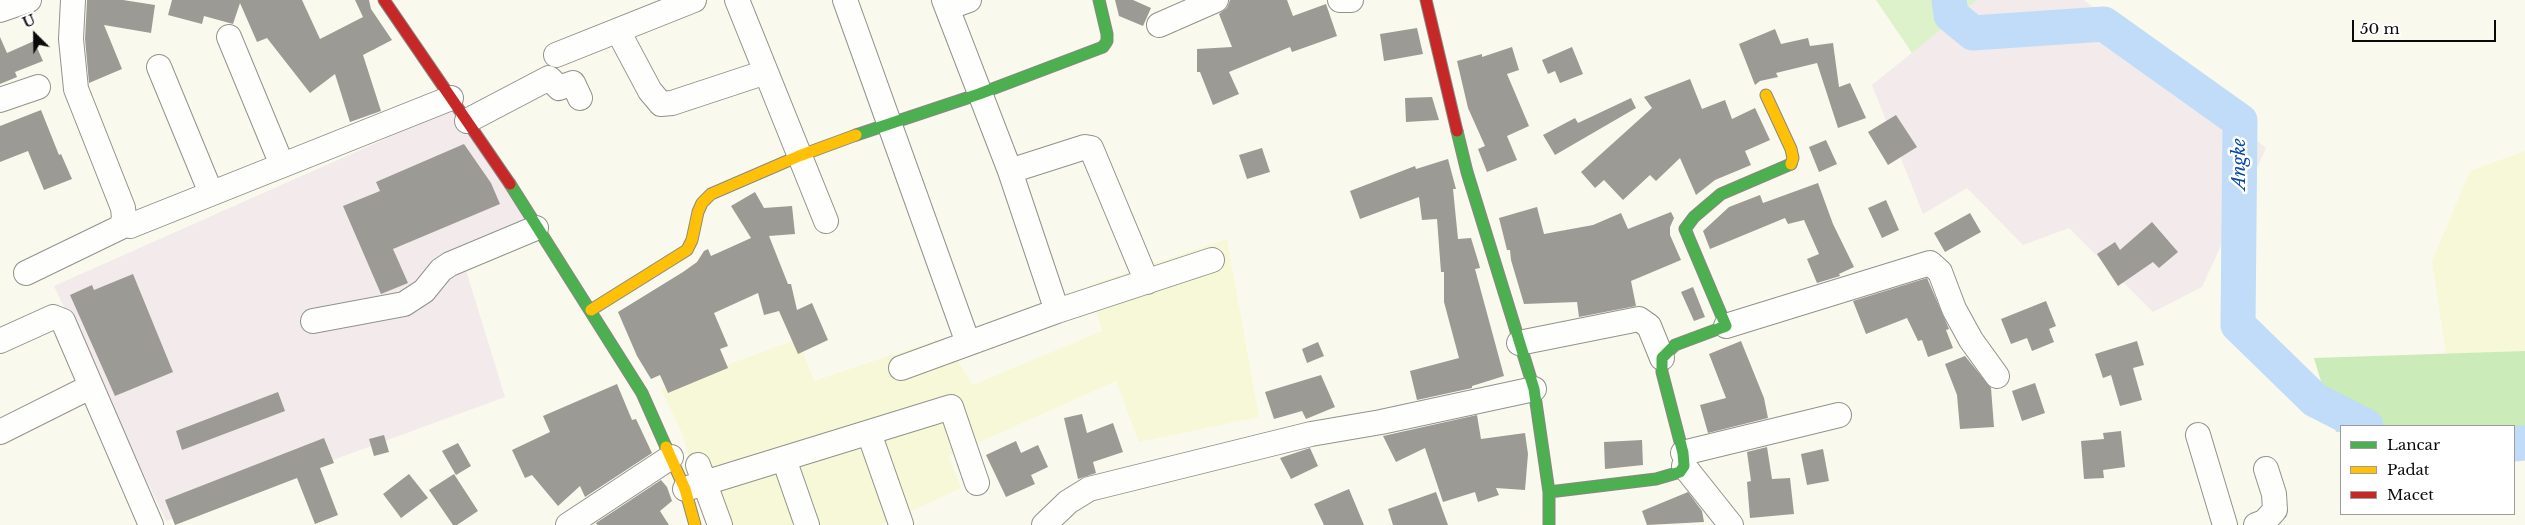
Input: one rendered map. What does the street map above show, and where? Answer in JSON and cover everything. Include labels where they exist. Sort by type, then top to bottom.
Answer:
[{"type":"street","points":[[0,10],[29,0]]},
{"type":"street","points":[[26,273],[121,227],[124,218],[123,208],[76,89],[71,39],[73,0]]},
{"type":"street","points":[[384,0],[498,165],[536,228],[591,310],[642,393],[671,457],[696,479],[720,525]]},
{"type":"street","points":[[556,55],[694,0]]},
{"type":"street","points":[[737,0],[826,221]]},
{"type":"street","points":[[845,0],[968,343]]},
{"type":"street","points":[[969,0],[945,4],[1010,171],[1057,311]]},
{"type":"street","points":[[591,310],[674,260],[687,250],[692,240],[698,212],[702,203],[711,194],[800,156],[889,123],[979,94],[1103,46],[1107,41],[1107,34],[1099,0]]},
{"type":"street","points":[[1159,25],[1216,0]]},
{"type":"street","points":[[1340,0],[1352,0]]},
{"type":"street","points":[[1426,0],[1467,172],[1534,389],[1549,492],[1549,525]]},
{"type":"street","points":[[618,31],[650,91],[661,104],[672,103],[766,72]]},
{"type":"street","points":[[229,37],[282,165]]},
{"type":"street","points":[[159,67],[211,193]]},
{"type":"street","points":[[467,121],[549,78],[560,88],[573,82],[580,98]]},
{"type":"street","points":[[0,100],[38,87]]},
{"type":"street","points":[[90,94],[136,223],[451,98]]},
{"type":"street","points":[[1726,326],[1685,229],[1694,216],[1721,194],[1791,165],[1793,158],[1791,149],[1766,95]]},
{"type":"street","points":[[1010,171],[1085,147],[1091,148],[1148,282]]},
{"type":"street","points":[[312,321],[404,304],[424,291],[441,270],[450,264],[536,228]]},
{"type":"street","points":[[901,368],[1057,311],[1212,260]]},
{"type":"street","points":[[1662,358],[1675,345],[1726,326],[1930,263],[1940,272],[1954,309],[1971,340],[1997,376]]},
{"type":"street","points":[[0,341],[53,317],[63,321],[90,387],[151,520],[151,525]]},
{"type":"street","points":[[1519,343],[1639,319],[1649,326],[1662,358],[1662,372],[1684,460],[1732,525]]},
{"type":"street","points":[[0,432],[90,387]]},
{"type":"street","points":[[1044,525],[1068,502],[1089,489],[1311,434],[1381,422],[1534,389]]},
{"type":"street","points":[[696,479],[784,459],[951,407],[977,483]]},
{"type":"street","points":[[1684,460],[1839,415]]},
{"type":"street","points":[[869,433],[901,524]]},
{"type":"street","points":[[2198,436],[2225,525]]},
{"type":"street","points":[[568,525],[671,457]]},
{"type":"street","points":[[784,459],[807,525]]},
{"type":"street","points":[[1549,492],[1656,479],[1680,472],[1684,460]]},
{"type":"street","points":[[2256,525],[2264,522],[2275,510],[2274,494],[2266,469]]},
{"type":"street","points":[[696,479],[696,525]]},
{"type":"shaded area","points":[[1977,0],[2084,0],[2266,148],[2202,287],[2153,312],[2069,228],[2023,245],[1967,188],[1923,214],[1872,85]]},
{"type":"shaded area","points":[[457,107],[529,221],[461,254],[505,397],[166,521],[54,286]]},
{"type":"green space","points":[[1876,0],[1977,0],[1912,53]]},
{"type":"green space","points":[[2525,151],[2525,351],[2446,354],[2432,261],[2470,171]]},
{"type":"green space","points":[[1227,239],[1259,417],[1139,442],[1116,381],[948,456],[961,488],[881,525],[709,525],[682,433],[661,389],[798,339],[814,381],[943,338],[973,385],[1102,331],[1090,285]]},
{"type":"green space","points":[[2525,351],[2525,433],[2515,432],[2515,425],[2340,425],[2340,432],[2336,432],[2314,358]]},
{"type":"building","points":[[87,0],[123,0],[155,5],[151,33],[104,25],[122,69],[89,83],[85,39]]},
{"type":"building","points":[[172,0],[302,0],[320,39],[363,17],[355,0],[369,0],[371,9],[392,40],[363,55],[381,111],[350,122],[335,74],[310,93],[267,38],[257,42],[240,3],[233,24],[204,16],[202,24],[168,15]]},
{"type":"building","points":[[1115,0],[1133,0],[1151,8],[1143,26],[1119,16]]},
{"type":"building","points":[[1230,0],[1287,0],[1293,16],[1326,4],[1337,36],[1292,52],[1290,47],[1229,72],[1239,94],[1213,105],[1200,72],[1197,72],[1197,49],[1232,47],[1219,14],[1227,8]]},
{"type":"building","points":[[1417,28],[1423,54],[1384,61],[1380,34]]},
{"type":"building","points":[[1775,29],[1781,44],[1808,38],[1810,46],[1833,43],[1839,87],[1850,83],[1866,118],[1838,128],[1817,63],[1776,73],[1778,77],[1760,81],[1755,85],[1739,44]]},
{"type":"building","points":[[0,37],[7,53],[34,41],[43,61],[15,72],[17,77],[0,84]]},
{"type":"building","points":[[1512,47],[1519,70],[1507,74],[1529,126],[1507,136],[1517,160],[1487,172],[1478,149],[1485,146],[1468,108],[1457,61],[1482,54],[1482,57]]},
{"type":"building","points":[[1572,47],[1583,74],[1560,83],[1555,71],[1548,74],[1542,60]]},
{"type":"building","points":[[1690,79],[1702,109],[1725,100],[1732,119],[1755,108],[1770,140],[1745,151],[1751,165],[1715,180],[1696,195],[1680,158],[1656,181],[1650,175],[1623,200],[1604,180],[1595,188],[1581,172],[1652,108],[1644,97]]},
{"type":"building","points":[[1432,97],[1439,120],[1406,122],[1405,98]]},
{"type":"building","points":[[1631,98],[1636,108],[1555,155],[1543,135],[1575,118],[1578,123]]},
{"type":"building","points":[[41,110],[59,155],[61,154],[72,179],[44,190],[28,151],[0,162],[0,126]]},
{"type":"building","points":[[1896,115],[1917,147],[1888,165],[1868,132]]},
{"type":"building","points":[[1826,140],[1837,164],[1819,172],[1809,147]]},
{"type":"building","points":[[464,144],[491,183],[500,204],[393,249],[408,283],[381,294],[343,206],[380,191],[376,182]]},
{"type":"building","points":[[1262,148],[1270,172],[1247,179],[1239,155]]},
{"type":"building","points":[[1448,159],[1456,189],[1453,189],[1458,239],[1471,238],[1480,268],[1475,269],[1504,376],[1472,386],[1472,388],[1417,400],[1410,371],[1459,358],[1444,302],[1444,272],[1441,272],[1437,219],[1422,220],[1419,197],[1360,219],[1350,191],[1415,166],[1416,169]]},
{"type":"building","points":[[1818,183],[1833,224],[1854,267],[1839,274],[1840,276],[1817,283],[1807,259],[1819,254],[1804,220],[1788,224],[1785,218],[1710,249],[1703,231],[1729,207],[1760,195],[1763,203]]},
{"type":"building","points":[[755,192],[764,208],[792,206],[795,234],[769,236],[788,284],[791,284],[797,310],[812,303],[828,340],[798,354],[779,311],[764,315],[758,293],[714,313],[728,346],[720,349],[728,368],[668,393],[660,375],[651,379],[637,356],[618,312],[683,272],[697,262],[704,251],[708,249],[711,256],[751,238],[731,206]]},
{"type":"building","points":[[1886,200],[1899,230],[1882,238],[1868,208]]},
{"type":"building","points":[[1537,207],[1544,234],[1593,225],[1621,213],[1628,229],[1671,212],[1674,218],[1670,227],[1670,235],[1681,260],[1631,281],[1636,306],[1579,317],[1577,302],[1524,304],[1511,260],[1510,250],[1507,250],[1499,218]]},
{"type":"building","points":[[1970,213],[1981,232],[1945,252],[1934,233]]},
{"type":"building","points":[[2152,222],[2178,252],[2159,268],[2153,262],[2118,286],[2097,254],[2115,242],[2120,250]]},
{"type":"building","points":[[133,274],[173,372],[115,396],[70,295],[92,285],[94,290]]},
{"type":"building","points":[[1927,278],[1949,329],[1946,330],[1953,348],[1928,357],[1922,340],[1918,341],[1907,318],[1866,334],[1853,301]]},
{"type":"building","points":[[1693,287],[1705,317],[1694,321],[1681,292]]},
{"type":"building","points":[[2046,301],[2056,326],[2049,329],[2054,342],[2032,351],[2027,338],[2011,344],[2001,319]]},
{"type":"building","points":[[1741,341],[1764,398],[1768,418],[1708,433],[1700,405],[1726,398],[1709,354]]},
{"type":"building","points":[[2137,341],[2144,365],[2133,368],[2142,400],[2120,406],[2111,375],[2103,378],[2095,354]]},
{"type":"building","points":[[1318,342],[1324,356],[1307,363],[1302,349]]},
{"type":"building","points":[[1965,356],[1991,388],[1994,427],[1960,429],[1957,395],[1945,364]]},
{"type":"building","points":[[1321,375],[1335,407],[1306,419],[1302,411],[1274,419],[1265,392]]},
{"type":"building","points":[[2035,383],[2045,413],[2022,421],[2012,391]]},
{"type":"building","points":[[617,384],[632,420],[636,419],[652,453],[585,497],[580,486],[558,506],[532,475],[525,478],[512,450],[550,432],[543,416]]},
{"type":"building","points":[[278,392],[285,411],[182,450],[176,431]]},
{"type":"building","points":[[1082,414],[1087,433],[1113,423],[1123,452],[1093,462],[1096,473],[1078,479],[1064,418]]},
{"type":"building","points":[[1477,415],[1481,439],[1525,433],[1528,454],[1525,490],[1496,488],[1499,495],[1478,502],[1475,492],[1443,502],[1425,448],[1396,462],[1383,436]]},
{"type":"building","points":[[2121,431],[2125,467],[2103,470],[2104,478],[2084,479],[2081,441],[2104,439],[2103,433]]},
{"type":"building","points":[[384,435],[389,452],[374,456],[369,439]]},
{"type":"building","points":[[324,438],[334,463],[320,468],[338,515],[315,524],[297,478],[175,525],[165,500]]},
{"type":"building","points":[[1642,440],[1643,465],[1605,469],[1604,442]]},
{"type":"building","points":[[1016,441],[1021,453],[1038,445],[1048,467],[1031,475],[1035,484],[1006,497],[986,455]]},
{"type":"building","points":[[458,443],[471,466],[456,475],[442,451]]},
{"type":"building","points":[[1767,447],[1772,479],[1790,478],[1794,514],[1750,518],[1747,482],[1751,481],[1747,452]]},
{"type":"building","points":[[1310,448],[1318,466],[1291,479],[1280,458]]},
{"type":"building","points":[[1823,449],[1829,481],[1807,485],[1801,454]]},
{"type":"building","points":[[409,474],[428,498],[401,518],[383,494]]},
{"type":"building","points":[[454,474],[478,511],[457,525],[453,525],[429,490]]},
{"type":"building","points":[[661,480],[667,487],[672,501],[660,511],[669,525],[597,525],[596,523]]},
{"type":"building","points":[[1349,489],[1364,525],[1324,525],[1314,504]]},
{"type":"building","points":[[1436,492],[1448,525],[1393,525],[1388,509]]},
{"type":"building","points":[[1688,492],[1702,511],[1704,522],[1647,525],[1642,511]]},
{"type":"waterway","name":"Angke","points":[[1949,0],[1951,15],[1973,33],[2104,24],[2240,121],[2238,325],[2315,400],[2364,425]]},
{"type":"waterway","name":"Angke","points":[[2515,444],[2525,443]]},
{"type":"traffic: fast","points":[[856,135],[979,94],[1103,47],[1107,41],[1107,34],[1099,0]]},
{"type":"traffic: fast","points":[[1457,131],[1467,172],[1534,389],[1549,492],[1549,525]]},
{"type":"traffic: fast","points":[[1549,492],[1656,479],[1680,472],[1684,466],[1683,453],[1662,372],[1662,358],[1675,345],[1726,326],[1685,229],[1694,217],[1721,194],[1791,164]]},
{"type":"traffic: fast","points":[[510,184],[642,393],[666,447]]},
{"type":"traffic: slow","points":[[1766,95],[1791,149],[1793,158],[1791,164]]},
{"type":"traffic: slow","points":[[591,310],[687,250],[692,240],[698,212],[702,203],[711,194],[799,156],[856,135]]},
{"type":"traffic: slow","points":[[666,447],[685,489],[695,525]]},
{"type":"traffic: jam","points":[[384,0],[510,184]]},
{"type":"traffic: jam","points":[[1426,0],[1457,131]]}]
